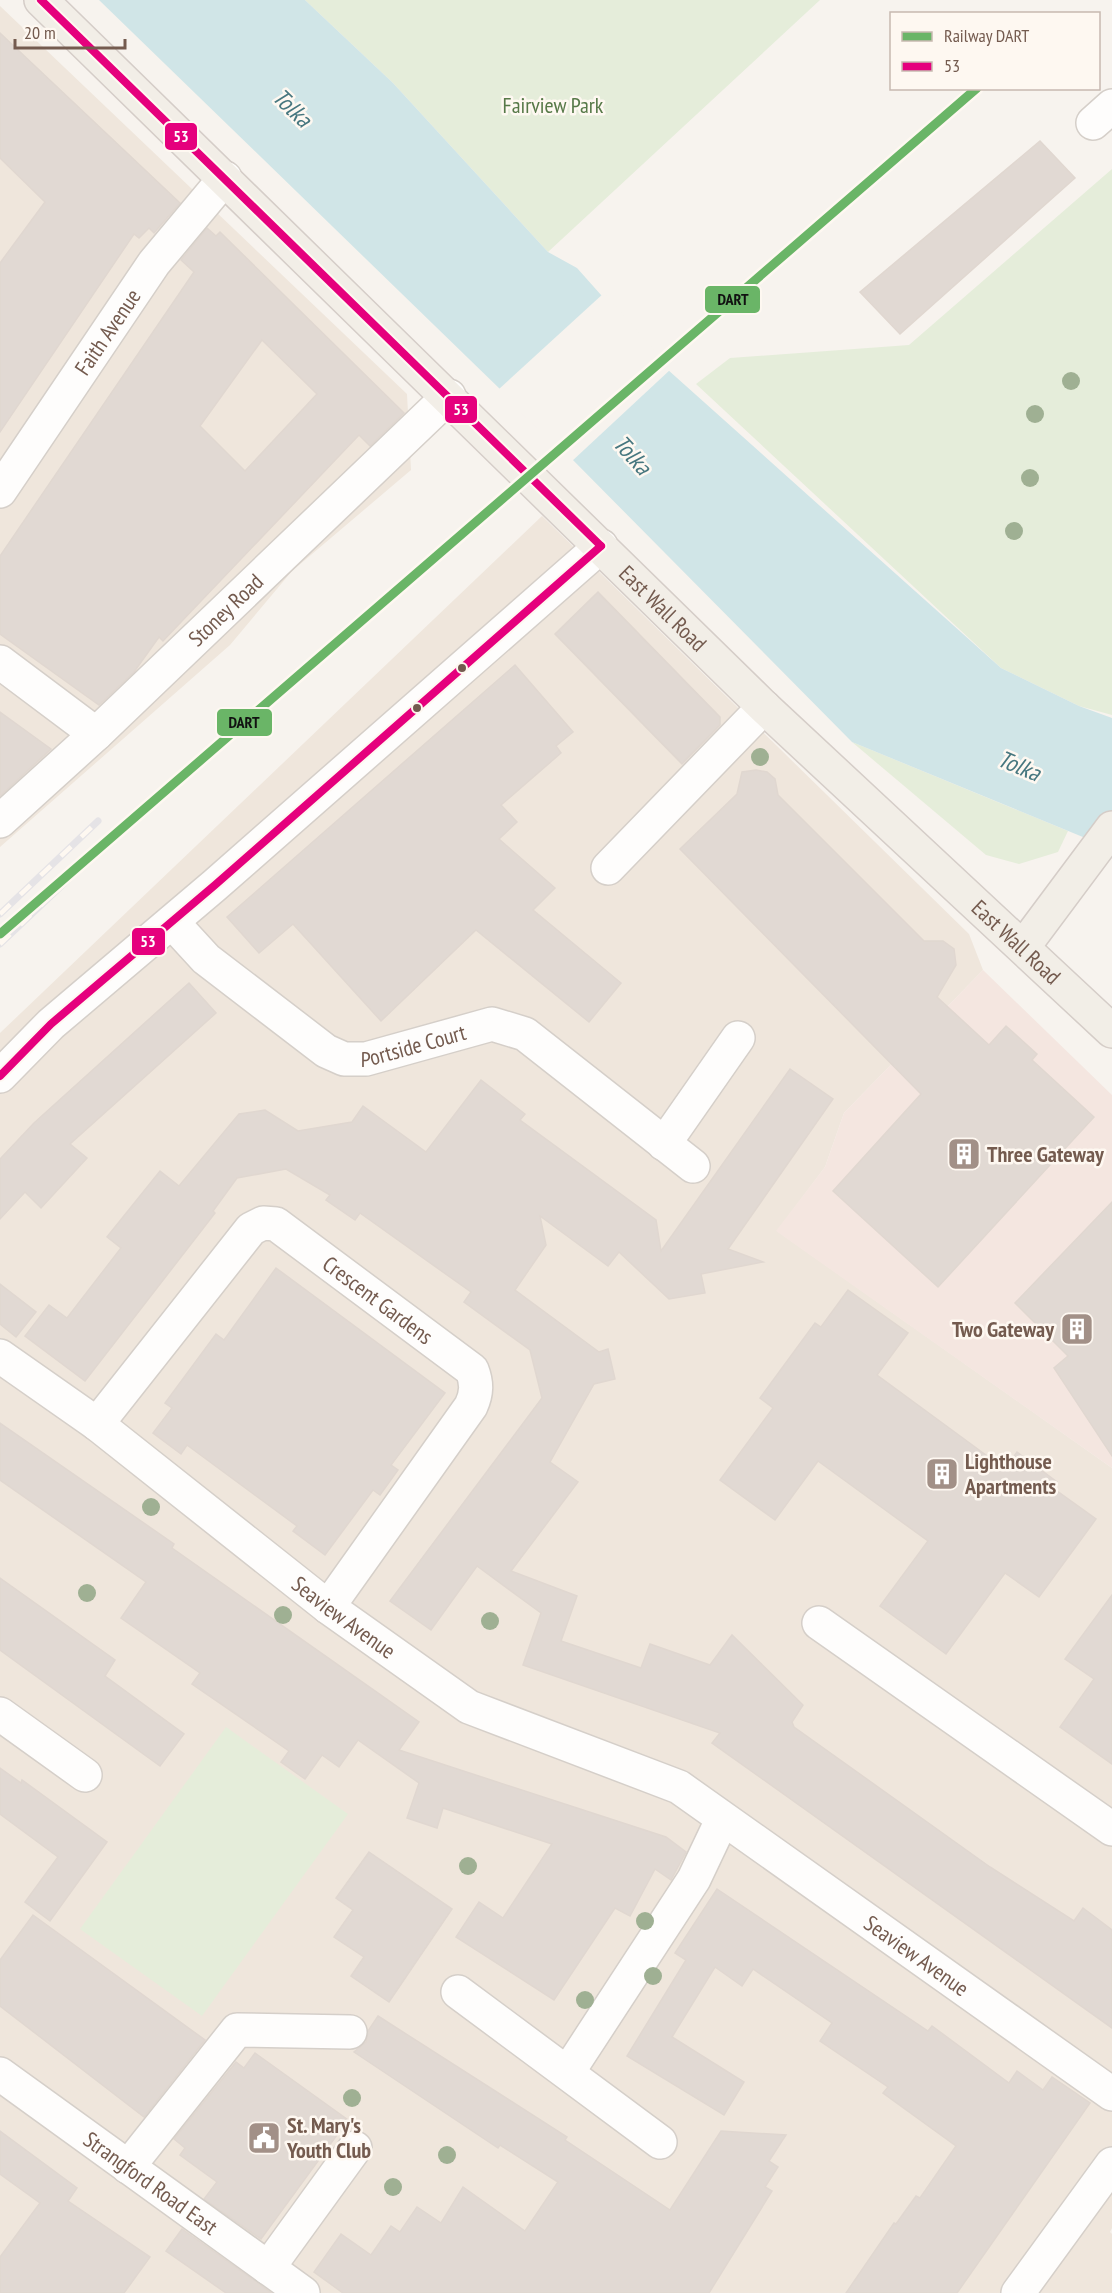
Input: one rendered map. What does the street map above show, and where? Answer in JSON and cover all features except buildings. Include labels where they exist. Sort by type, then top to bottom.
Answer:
[{"type":"main road","name":"East Wall Road","points":[[42,0],[449,396],[764,707],[1024,946],[1112,1031]]},
{"type":"main road","points":[[1024,946],[1102,841]]},
{"type":"street","name":"Faith Avenue","points":[[0,491],[154,263],[225,178]]},
{"type":"street","name":"Stoney Road","points":[[0,821],[96,734],[449,396]]},
{"type":"street","points":[[0,1076],[51,1024],[172,922],[601,546]]},
{"type":"street","points":[[0,662],[96,734]]},
{"type":"street","points":[[608,868],[764,707]]},
{"type":"street","name":"Portside Court","points":[[172,922],[206,959],[326,1051],[344,1059],[366,1059],[492,1024],[510,1028],[525,1034],[693,1166]]},
{"type":"street","points":[[664,1144],[738,1038]]},
{"type":"street","name":"Crescent Gardens","points":[[97,1424],[251,1229],[263,1223],[276,1224],[472,1370],[477,1381],[471,1406],[328,1607]]},
{"type":"street","name":"Seaview Avenue","points":[[0,1356],[97,1424],[328,1607],[469,1707],[679,1787],[722,1820],[1112,2094]]},
{"type":"street","points":[[819,1623],[1112,1829]]},
{"type":"street","points":[[0,1714],[85,1775]]},
{"type":"street","points":[[568,2072],[694,1879],[722,1820]]},
{"type":"street","points":[[458,1992],[660,2142]]},
{"type":"street","points":[[128,2168],[237,2030],[350,2032]]},
{"type":"street","name":"Strangford Road East","points":[[0,2074],[303,2293]]},
{"type":"street","points":[[268,2268],[355,2148]]},
{"type":"street","points":[[1018,2293],[1112,2164]]},
{"type":"shaded area","points":[[0,6],[407,394],[411,470],[292,571],[230,645],[0,847]]},
{"type":"shaded area","points":[[542,516],[969,934],[983,970],[844,1113],[825,1167],[777,1231],[1112,1468],[1112,2228],[1110,2232],[1112,2234],[1112,2293],[0,2293],[0,1033]]},
{"type":"shaded area","points":[[983,970],[1112,1095],[1112,1468],[776,1231],[825,1167],[844,1113]]},
{"type":"green space","name":"Fairview Park","points":[[305,0],[820,0],[548,252],[393,83]]},
{"type":"green space","points":[[1112,169],[1112,715],[1079,706],[1001,668],[696,384],[730,358],[909,345]]},
{"type":"green space","points":[[852,742],[1068,831],[1058,852],[1019,864],[986,855]]},
{"type":"green space","points":[[226,1727],[348,1814],[202,2016],[80,1929]]},
{"type":"water","name":"Tolka","points":[[99,0],[305,0],[393,83],[548,252],[577,268],[667,369],[1001,668],[1079,706],[1112,718],[1112,849],[852,742],[567,454]]},
{"type":"pier","points":[[604,293],[671,369],[571,462],[498,390]]},
{"type":"railway","points":[[0,914],[98,821]]},
{"type":"railway","points":[[0,944],[112,838]]},
{"type":"rail line","name":"DART","points":[[0,934],[975,90]]},
{"type":"transit line","name":"53","points":[[41,0],[601,546]]},
{"type":"transit line","name":"53","points":[[0,1076],[51,1024],[215,885],[601,546]]},
{"type":"place","name":"Three Gateway","points":[[964,1154]]},
{"type":"place","name":"Two Gateway","points":[[1077,1329]]},
{"type":"place","name":"Lighthouse Apartments","points":[[942,1474]]},
{"type":"place","name":"St. Mary's Youth Club","points":[[264,2138]]}]
